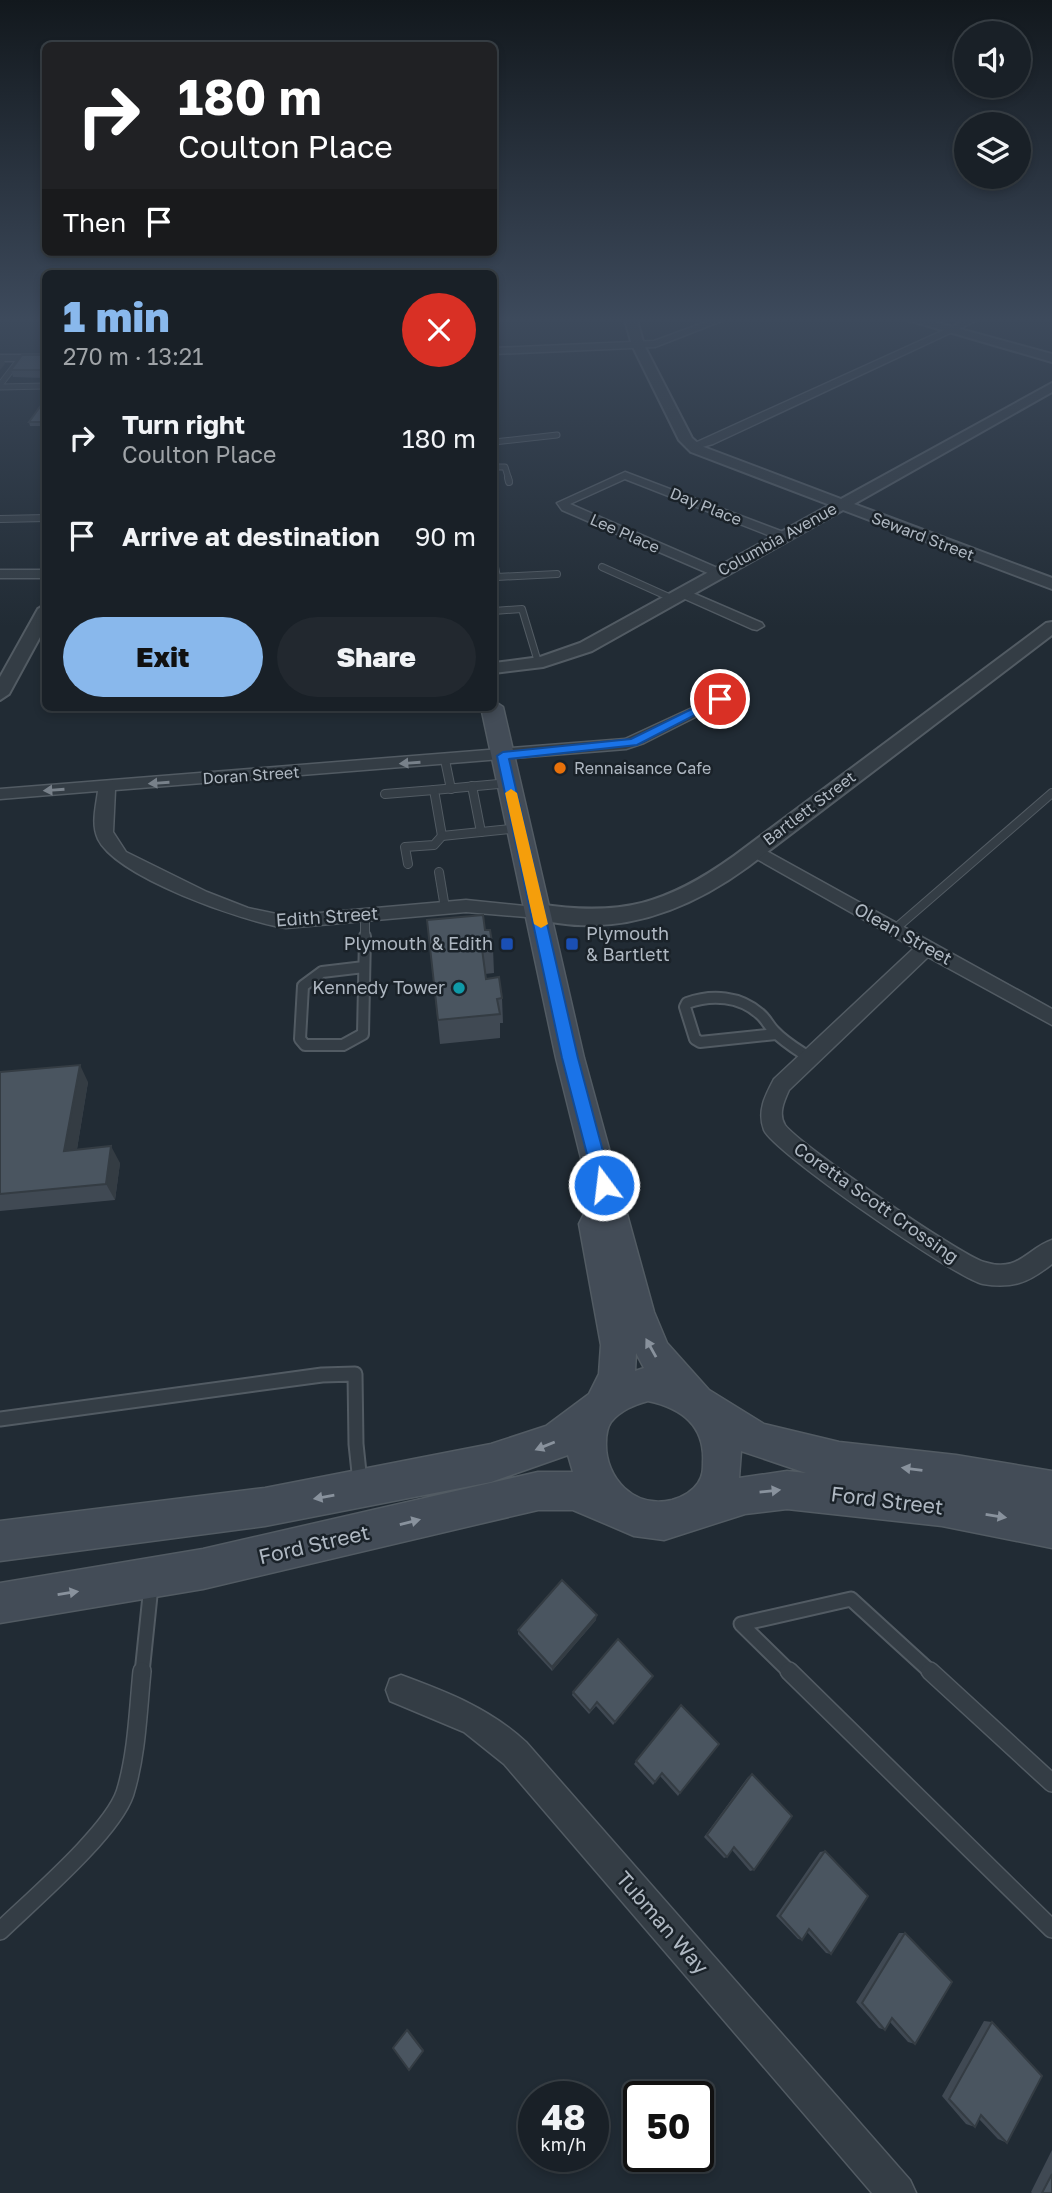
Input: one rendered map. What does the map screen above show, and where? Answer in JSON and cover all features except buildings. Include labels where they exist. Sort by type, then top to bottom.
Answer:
[{"type":"main road","points":[[493,711],[570,1058],[647,1341],[661,1363],[711,1418],[722,1440],[723,1471],[716,1489],[708,1500],[682,1517],[649,1520],[622,1511],[605,1497],[596,1485],[587,1460],[587,1433],[617,1377],[620,1345],[587,1185],[570,1058]]},
{"type":"main road","points":[[0,1541],[252,1508],[491,1464],[532,1452],[568,1434],[622,1390],[648,1384],[672,1388],[697,1402]]},
{"type":"main road","name":"Ford Street","points":[[697,1402],[742,1434],[794,1453],[975,1476],[1052,1490]]},
{"type":"main road","name":"Ford Street","points":[[682,1517],[745,1495],[787,1490],[942,1507],[1052,1528]]},
{"type":"main road","name":"Ford Street","points":[[0,1603],[151,1580],[280,1554],[538,1491],[573,1491],[622,1511]]},
{"type":"street","points":[[679,422],[692,447],[752,422]]},
{"type":"street","name":"Columbia Avenue","points":[[497,668],[538,662],[586,647],[989,422]]},
{"type":"street","name":"Seward Street","points":[[692,447],[1052,584]]},
{"type":"street","name":"Day Place","points":[[590,489],[620,476],[631,476],[782,536]]},
{"type":"street","name":"Lee Place","points":[[590,489],[565,501],[563,505],[717,573]]},
{"type":"street","points":[[0,574],[42,574]]},
{"type":"street","points":[[676,595],[757,626]]},
{"type":"street","points":[[0,694],[42,616]]},
{"type":"street","name":"Bartlett Street","points":[[538,912],[576,917],[596,916],[659,907],[692,893],[754,850],[1052,627]]},
{"type":"street","name":"Doran Street","points":[[0,794],[503,756],[633,743],[720,699]]},
{"type":"street","name":"Edith Street","points":[[107,787],[103,829],[107,845],[120,856],[237,912],[261,920],[286,922],[488,906],[538,912]]},
{"type":"street","name":"Olean Street","points":[[754,850],[1052,1018]]},
{"type":"street","name":"Coretta Scott Crossing","points":[[927,947],[781,1085],[771,1107],[774,1128],[800,1152],[948,1255],[982,1273],[1021,1274],[1052,1251]]},
{"type":"street","name":"Tubman Way","points":[[401,1690],[462,1712],[481,1722],[515,1753],[897,2193]]},
{"type":"lane","points":[[497,442],[557,435]]},
{"type":"lane","points":[[497,467],[505,467],[509,482]]},
{"type":"lane","points":[[0,519],[42,519]]},
{"type":"lane","points":[[602,567],[676,595]]},
{"type":"lane","points":[[497,577],[557,574]]},
{"type":"lane","points":[[497,611],[522,609],[538,662]]},
{"type":"lane","points":[[445,760],[451,789]]},
{"type":"lane","points":[[385,794],[509,783]]},
{"type":"lane","points":[[472,786],[473,811],[481,832]]},
{"type":"lane","points":[[408,864],[405,847],[434,845],[442,836],[442,813],[434,790]]},
{"type":"lane","points":[[895,929],[1052,793]]},
{"type":"lane","points":[[442,836],[519,828]]},
{"type":"lane","points":[[439,872],[445,908]]},
{"type":"lane","points":[[364,967],[322,972],[303,986],[300,1039],[305,1045],[324,1048],[351,1044],[363,1034],[365,915]]},
{"type":"lane","points":[[776,1034],[700,1042],[695,1039],[685,1007],[687,1003],[700,999],[738,1000],[760,1014],[776,1034],[810,1058]]},
{"type":"lane","points":[[0,1419],[322,1375],[355,1374],[356,1444],[361,1490]]},
{"type":"lane","points":[[0,1931],[98,1835],[124,1796],[132,1765],[151,1580]]},
{"type":"lane","points":[[1052,1783],[851,1599],[741,1625],[1052,1929]]},
{"type":"slow traffic","points":[[511,793],[541,924]]},
{"type":"place","name":"Rennaisance Cafe","points":[[560,768]]},
{"type":"place","name":"Plymouth & Edith","points":[[507,944]]},
{"type":"place","name":"Plymouth & Bartlett","points":[[572,944]]},
{"type":"place","name":"Kennedy Tower","points":[[459,988]]},
{"type":"route","points":[[604,1185],[570,1058],[503,756],[633,743],[720,699]]}]
